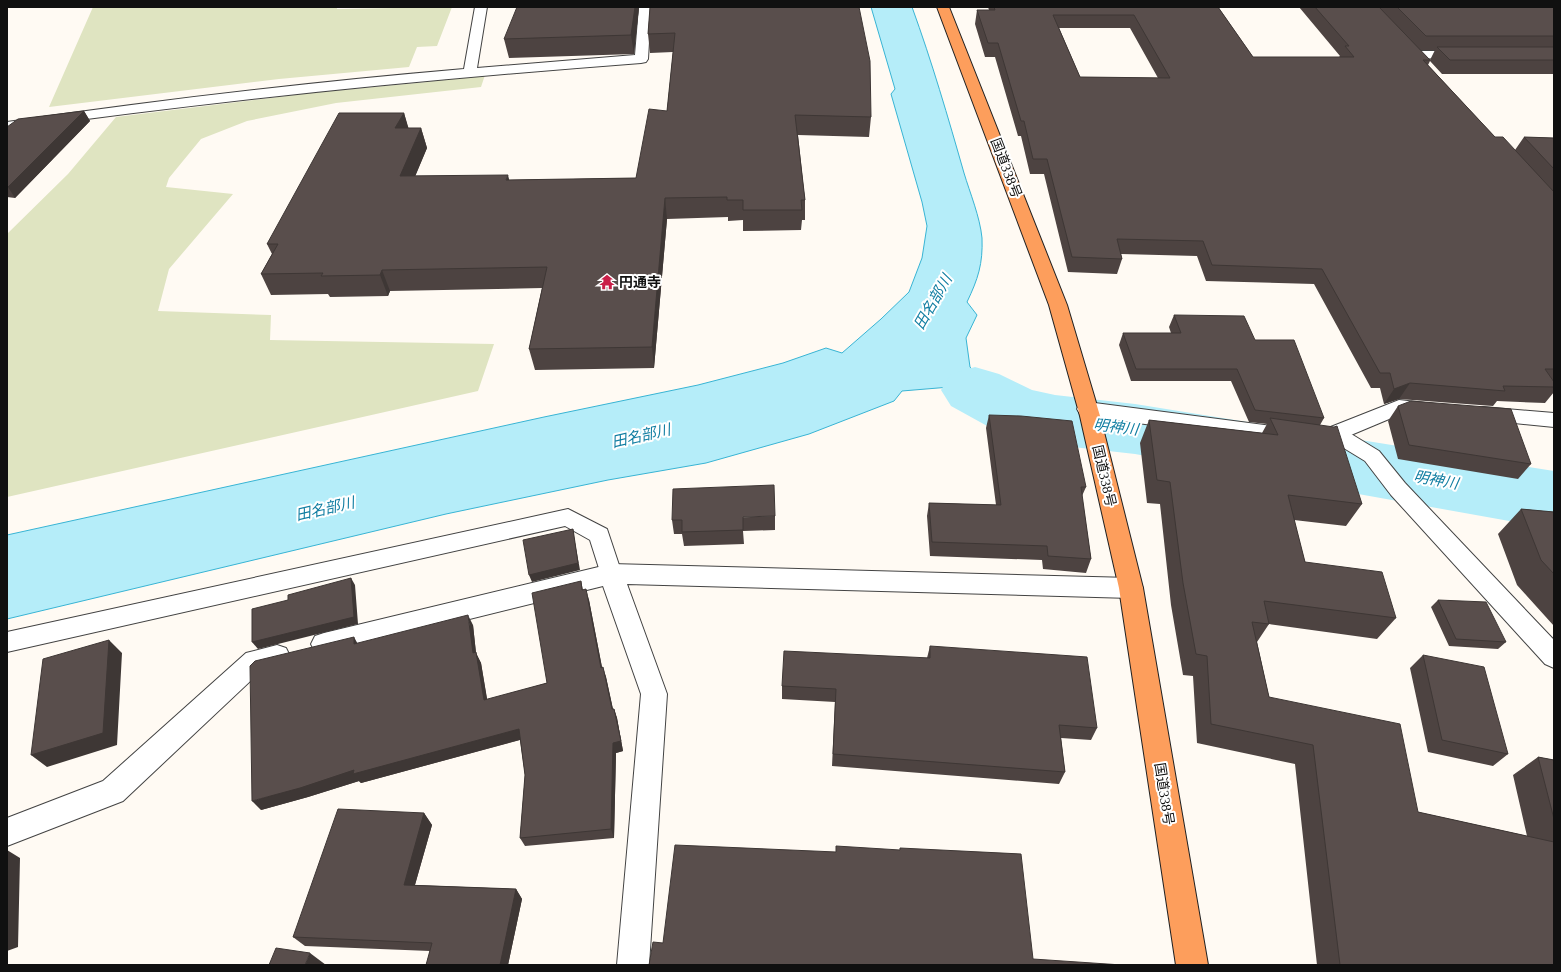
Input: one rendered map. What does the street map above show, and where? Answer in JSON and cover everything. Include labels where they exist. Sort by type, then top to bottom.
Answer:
[{"type":"highway","name":"国道338号","points":[[943,7],[1058,305],[1091,421],[1131,588],[1192,965]]},
{"type":"street","points":[[470,71],[481,7]]},
{"type":"street","points":[[7,126],[125,108],[470,71],[641,59],[645,7]]},
{"type":"street","points":[[1403,44],[1429,70]]},
{"type":"street","points":[[1413,55],[1476,55]]},
{"type":"street","points":[[1091,421],[1320,440],[1399,407],[1554,420]]},
{"type":"street","points":[[611,574],[654,694],[633,965]]},
{"type":"street","points":[[7,832],[113,791],[255,661],[611,574],[1131,588]]},
{"type":"lane","points":[[1336,434],[1372,456],[1398,489],[1554,657]]},
{"type":"lane","points":[[7,642],[568,517],[599,535],[611,574]]},
{"type":"green space","points":[[93,7],[337,7],[337,9],[452,7],[437,46],[417,47],[409,67],[279,79],[49,107]]},
{"type":"green space","points":[[486,72],[481,87],[336,103],[247,121],[201,139],[169,178],[166,187],[233,194],[169,269],[158,311],[271,315],[270,340],[494,344],[478,391],[7,497],[7,234],[68,174],[116,117],[310,93],[427,82]]},
{"type":"water","name":"田名部川","points":[[871,7],[912,7],[946,110],[977,213],[982,238],[982,256],[979,271],[967,302],[977,315],[966,338],[970,367],[988,387],[1014,404],[1053,412],[1055,420],[1053,427],[971,407],[950,387],[902,391],[894,401],[809,434],[706,463],[608,480],[446,514],[7,619],[7,535],[544,417],[698,385],[783,363],[826,348],[842,353],[909,292],[922,258],[927,226],[922,202],[891,94],[895,89]]},
{"type":"building","points":[[517,7],[635,7],[631,35],[504,39]]},
{"type":"building","points":[[650,7],[859,7],[870,61],[871,117],[795,115],[805,200],[801,200],[802,210],[743,210],[743,200],[727,200],[727,197],[665,198],[652,347],[529,349],[547,267],[382,270],[380,275],[321,276],[323,273],[261,274],[278,244],[267,244],[339,113],[404,113],[395,128],[421,128],[400,176],[508,175],[506,180],[636,178],[649,109],[667,111],[675,33],[648,34]]},
{"type":"building","points":[[994,7],[1218,7],[1253,57],[1354,57],[1345,46],[1349,46],[1315,7],[1379,7],[1430,60],[1423,60],[1495,137],[1503,137],[1554,192],[1554,369],[1545,369],[1554,382],[1554,387],[1503,386],[1505,391],[1410,383],[1394,389],[1390,373],[1380,373],[1322,269],[1212,265],[1203,241],[1117,239],[1122,259],[1072,257],[1047,159],[1033,159],[1024,121],[1021,121],[998,43],[988,43],[977,10],[995,10]],"holes":[[[1053,15],[1134,15],[1170,78],[1080,77]]]},
{"type":"building","points":[[1397,7],[1554,7],[1554,36],[1426,36]]},
{"type":"building","points":[[1437,47],[1554,47],[1554,60],[1450,60]]},
{"type":"building","points":[[84,111],[7,187],[7,127],[18,119]]},
{"type":"building","points":[[1524,137],[1554,138],[1554,169]]},
{"type":"building","points":[[1174,315],[1244,316],[1255,340],[1294,340],[1324,418],[1255,410],[1237,369],[1136,369],[1123,333],[1181,333]]},
{"type":"building","points":[[1411,401],[1511,409],[1531,464],[1409,445],[1398,406]]},
{"type":"building","points":[[989,415],[1021,416],[1072,421],[1086,487],[1081,487],[1091,559],[1048,556],[1047,546],[932,542],[929,503],[1001,505]]},
{"type":"building","points":[[1270,418],[1334,427],[1337,426],[1362,504],[1288,495],[1305,562],[1382,572],[1396,618],[1264,601],[1269,624],[1252,622],[1269,697],[1400,724],[1418,812],[1554,842],[1554,965],[1340,965],[1313,745],[1211,724],[1207,656],[1196,654],[1183,583],[1170,482],[1157,480],[1149,420],[1278,435]]},
{"type":"building","points":[[774,485],[775,516],[743,517],[743,530],[682,532],[682,520],[672,520],[673,489]]},
{"type":"building","points":[[1521,509],[1554,512],[1554,574],[1541,560]]},
{"type":"building","points":[[573,529],[578,563],[529,575],[523,540]]},
{"type":"building","points":[[351,578],[354,617],[252,642],[252,609],[288,600],[288,595]]},
{"type":"building","points":[[581,581],[582,590],[586,589],[601,668],[603,667],[621,741],[613,743],[611,829],[520,838],[525,775],[519,729],[353,774],[354,770],[300,788],[252,801],[250,666],[255,661],[354,637],[354,644],[468,615],[473,653],[476,652],[484,700],[547,683],[532,593]]},
{"type":"building","points":[[1438,600],[1486,602],[1506,642],[1456,639]]},
{"type":"building","points":[[109,640],[103,733],[31,755],[43,659]]},
{"type":"building","points":[[930,646],[1087,657],[1097,728],[1059,725],[1065,772],[833,754],[836,689],[782,686],[784,651],[930,658]]},
{"type":"building","points":[[1423,655],[1484,667],[1508,754],[1442,740]]},
{"type":"building","points":[[1538,757],[1554,760],[1554,819]]},
{"type":"building","points":[[338,809],[424,813],[404,885],[516,889],[500,965],[426,965],[432,943],[293,937]]},
{"type":"building","points":[[675,845],[836,852],[836,846],[900,850],[900,848],[1021,854],[1033,959],[1122,965],[649,965],[653,942],[663,943]]},
{"type":"building","points":[[276,948],[310,953],[305,965],[269,965]]},
{"type":"waterway","name":"明神川","points":[[975,390],[1013,410],[1055,420],[1135,429],[1554,500]]},
{"type":"place","name":"円通寺","points":[[607,282]]}]
